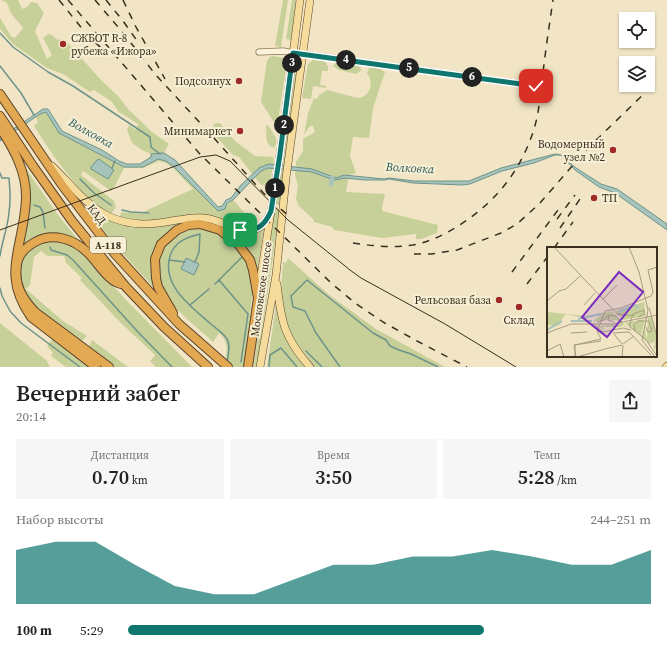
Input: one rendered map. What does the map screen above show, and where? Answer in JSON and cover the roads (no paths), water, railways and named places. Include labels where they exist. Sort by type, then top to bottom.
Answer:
[{"type":"highway","name":"КАД","points":[[0,94],[83,213],[115,254],[179,324],[228,367]]},
{"type":"highway","name":"А-118","points":[[2,123],[12,141],[72,221],[126,287],[164,327],[208,367]]},
{"type":"highway","points":[[12,141],[25,180],[26,190],[24,217],[9,272],[13,293],[23,309],[31,317],[96,367]]},
{"type":"highway","points":[[179,324],[158,287],[155,259],[158,250],[165,240],[177,230],[188,225],[200,224],[213,227],[227,234],[240,246],[250,260],[258,298]]},
{"type":"highway","points":[[109,367],[35,312],[28,304],[18,287],[16,272],[17,262],[24,250],[36,241],[47,238],[61,238],[84,249],[110,279],[126,287]]},
{"type":"highway","name":"Московское шоссе","points":[[248,367],[258,298]]},
{"type":"main road","name":"Московское шоссе","points":[[258,298],[279,161],[300,0]]},
{"type":"main road","name":"Московское шоссе","points":[[260,367],[276,275],[286,178],[310,0]]},
{"type":"main road","points":[[293,53],[303,54]]},
{"type":"main road","points":[[45,158],[84,200],[96,210],[127,223],[140,225],[156,224],[202,217],[240,230],[250,230],[264,223],[271,211]]},
{"type":"main road","points":[[276,275],[282,322],[291,343],[310,367]]},
{"type":"street","points":[[259,52],[283,51],[293,53]]},
{"type":"street","points":[[303,54],[536,86]]},
{"type":"water","points":[[43,109],[48,109],[62,131],[127,164],[140,164],[151,157],[151,154],[164,153],[175,160],[218,207],[222,206],[226,200],[231,198],[241,185],[259,168],[269,164],[312,169],[336,178],[344,175],[414,181],[469,181],[501,168],[555,154],[561,155],[555,155],[534,163],[502,171],[470,184],[462,185],[413,183],[389,179],[364,180],[345,178],[334,180],[312,172],[268,168],[261,171],[233,200],[227,203],[225,209],[218,211],[174,167],[166,161],[158,159],[143,167],[124,167],[59,133],[46,112],[40,114],[0,141],[0,138]]},
{"type":"water","points":[[561,155],[576,168],[601,184],[617,189],[667,224],[667,230],[615,193],[599,187],[575,170]]},
{"type":"water","points":[[99,159],[114,170],[108,179],[91,169],[91,167]]},
{"type":"water","points":[[186,258],[199,264],[194,275],[181,269]]},
{"type":"waterway","points":[[0,33],[13,47],[48,72],[73,86],[150,137],[151,147],[160,154]]},
{"type":"waterway","points":[[0,66],[21,93],[34,115]]},
{"type":"waterway","points":[[112,168],[115,161]]},
{"type":"waterway","points":[[0,173],[2,178],[9,178],[10,199],[10,208],[0,256]]},
{"type":"waterway","name":"Волковка","points":[[331,184],[332,178]]},
{"type":"waterway","points":[[80,179],[94,193],[111,205]]},
{"type":"waterway","points":[[34,205],[40,207],[43,212],[45,228]]},
{"type":"waterway","points":[[122,210],[149,213]]},
{"type":"waterway","points":[[195,262],[199,252],[200,234],[182,241],[172,251],[168,267],[170,277],[180,295],[227,339],[229,348],[227,363]]},
{"type":"waterway","points":[[50,247],[51,250],[67,255],[73,260],[137,331],[172,367]]},
{"type":"waterway","points":[[215,284],[242,257]]},
{"type":"waterway","points":[[169,260],[185,262]]},
{"type":"waterway","points":[[219,280],[248,314],[241,362]]},
{"type":"waterway","points":[[340,367],[316,333],[305,311],[293,307],[291,296],[307,280],[373,333],[386,340],[390,346],[438,367]]},
{"type":"waterway","points":[[0,288],[2,296],[10,311],[21,323],[80,367]]},
{"type":"waterway","points":[[190,305],[209,289]]},
{"type":"waterway","points":[[269,367],[270,355],[281,348],[297,367]]},
{"type":"waterway","points":[[306,351],[322,367]]},
{"type":"tram line","points":[[0,230],[200,157],[216,155],[230,161],[288,220],[361,278],[445,324],[516,367]]},
{"type":"railway","points":[[59,0],[84,31],[107,54]]},
{"type":"railway","points":[[68,0],[199,153],[330,282],[355,303],[383,322],[467,367]]},
{"type":"railway","points":[[95,0],[155,74],[269,199],[289,216]]},
{"type":"railway","points":[[106,0],[138,42]]},
{"type":"railway","points":[[123,0],[165,79]]},
{"type":"railway","points":[[353,243],[376,246],[398,246],[419,244],[431,240],[458,226],[471,217],[484,207],[505,185],[522,159],[536,123],[553,0]]},
{"type":"railway","points":[[414,254],[431,254],[457,250],[501,233],[517,224],[539,204],[589,147],[646,92]]},
{"type":"railway","points":[[557,219],[575,195]]},
{"type":"railway","points":[[560,228],[580,199]]},
{"type":"railway","points":[[512,272],[558,210]]},
{"type":"railway","points":[[555,247],[573,222]]},
{"type":"railway","points":[[527,284],[547,257]]},
{"type":"place","name":"СЖБОТ R-8 рубежа «Ижора»","points":[[63,44]]},
{"type":"place","name":"Подсолнух","points":[[239,81]]},
{"type":"place","name":"Минимаркет","points":[[240,131]]},
{"type":"place","name":"Водомерный узел №2","points":[[613,150]]},
{"type":"place","name":"ТП","points":[[594,198]]},
{"type":"place","name":"Рельсовая база","points":[[499,300]]},
{"type":"place","name":"Склад","points":[[519,307]]}]
